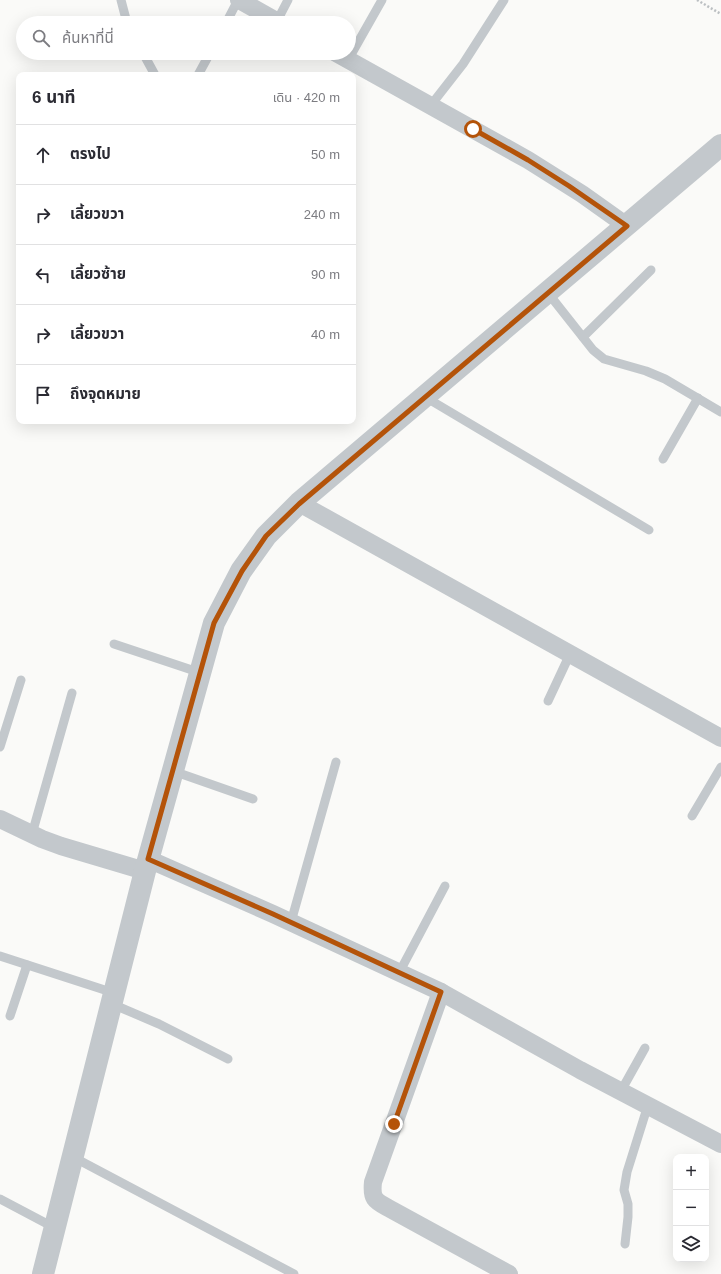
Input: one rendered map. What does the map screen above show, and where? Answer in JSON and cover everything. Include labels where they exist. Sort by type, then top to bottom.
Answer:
[{"type":"street","points":[[238,0],[268,16]]},
{"type":"street","points":[[349,60],[528,160],[582,194],[627,226]]},
{"type":"street","points":[[43,1274],[147,865],[214,623],[242,571],[266,536],[299,504],[721,145]]},
{"type":"street","points":[[299,504],[721,738]]},
{"type":"street","points":[[0,819],[61,846],[147,865],[291,922],[441,992],[721,1144]]},
{"type":"street","points":[[441,992],[374,1182],[372,1193],[375,1199],[392,1210],[509,1274]]},
{"type":"lane","points":[[121,0],[125,16]]},
{"type":"lane","points":[[230,16],[238,0]]},
{"type":"lane","points":[[281,16],[288,0]]},
{"type":"lane","points":[[356,36],[382,0]]},
{"type":"lane","points":[[431,105],[463,64],[504,0]]},
{"type":"lane","points":[[147,60],[153,72]]},
{"type":"lane","points":[[200,72],[206,60]]},
{"type":"lane","points":[[582,337],[651,270]]},
{"type":"lane","points":[[548,293],[593,350],[604,358],[659,376],[721,412]]},
{"type":"lane","points":[[425,397],[649,530]]},
{"type":"lane","points":[[663,459],[698,398]]},
{"type":"lane","points":[[114,644],[201,673]]},
{"type":"lane","points":[[548,701],[570,654]]},
{"type":"lane","points":[[0,747],[21,680]]},
{"type":"lane","points":[[32,834],[72,693]]},
{"type":"lane","points":[[291,922],[336,762]]},
{"type":"lane","points":[[692,816],[721,767]]},
{"type":"lane","points":[[173,771],[254,799]]},
{"type":"lane","points":[[399,973],[445,886]]},
{"type":"lane","points":[[0,956],[113,998],[159,1024],[228,1059]]},
{"type":"lane","points":[[10,1016],[27,965]]},
{"type":"lane","points":[[621,1091],[645,1048]]},
{"type":"lane","points":[[625,1244],[628,1216],[628,1204],[624,1190],[626,1172],[648,1105]]},
{"type":"lane","points":[[73,1157],[294,1274]]},
{"type":"lane","points":[[0,1199],[55,1228]]},
{"type":"path","points":[[697,0],[721,14]]},
{"type":"route","points":[[394,1124],[441,992],[273,914],[148,859],[214,623],[242,571],[266,536],[299,504],[627,226],[582,194],[528,160],[473,129]]}]
